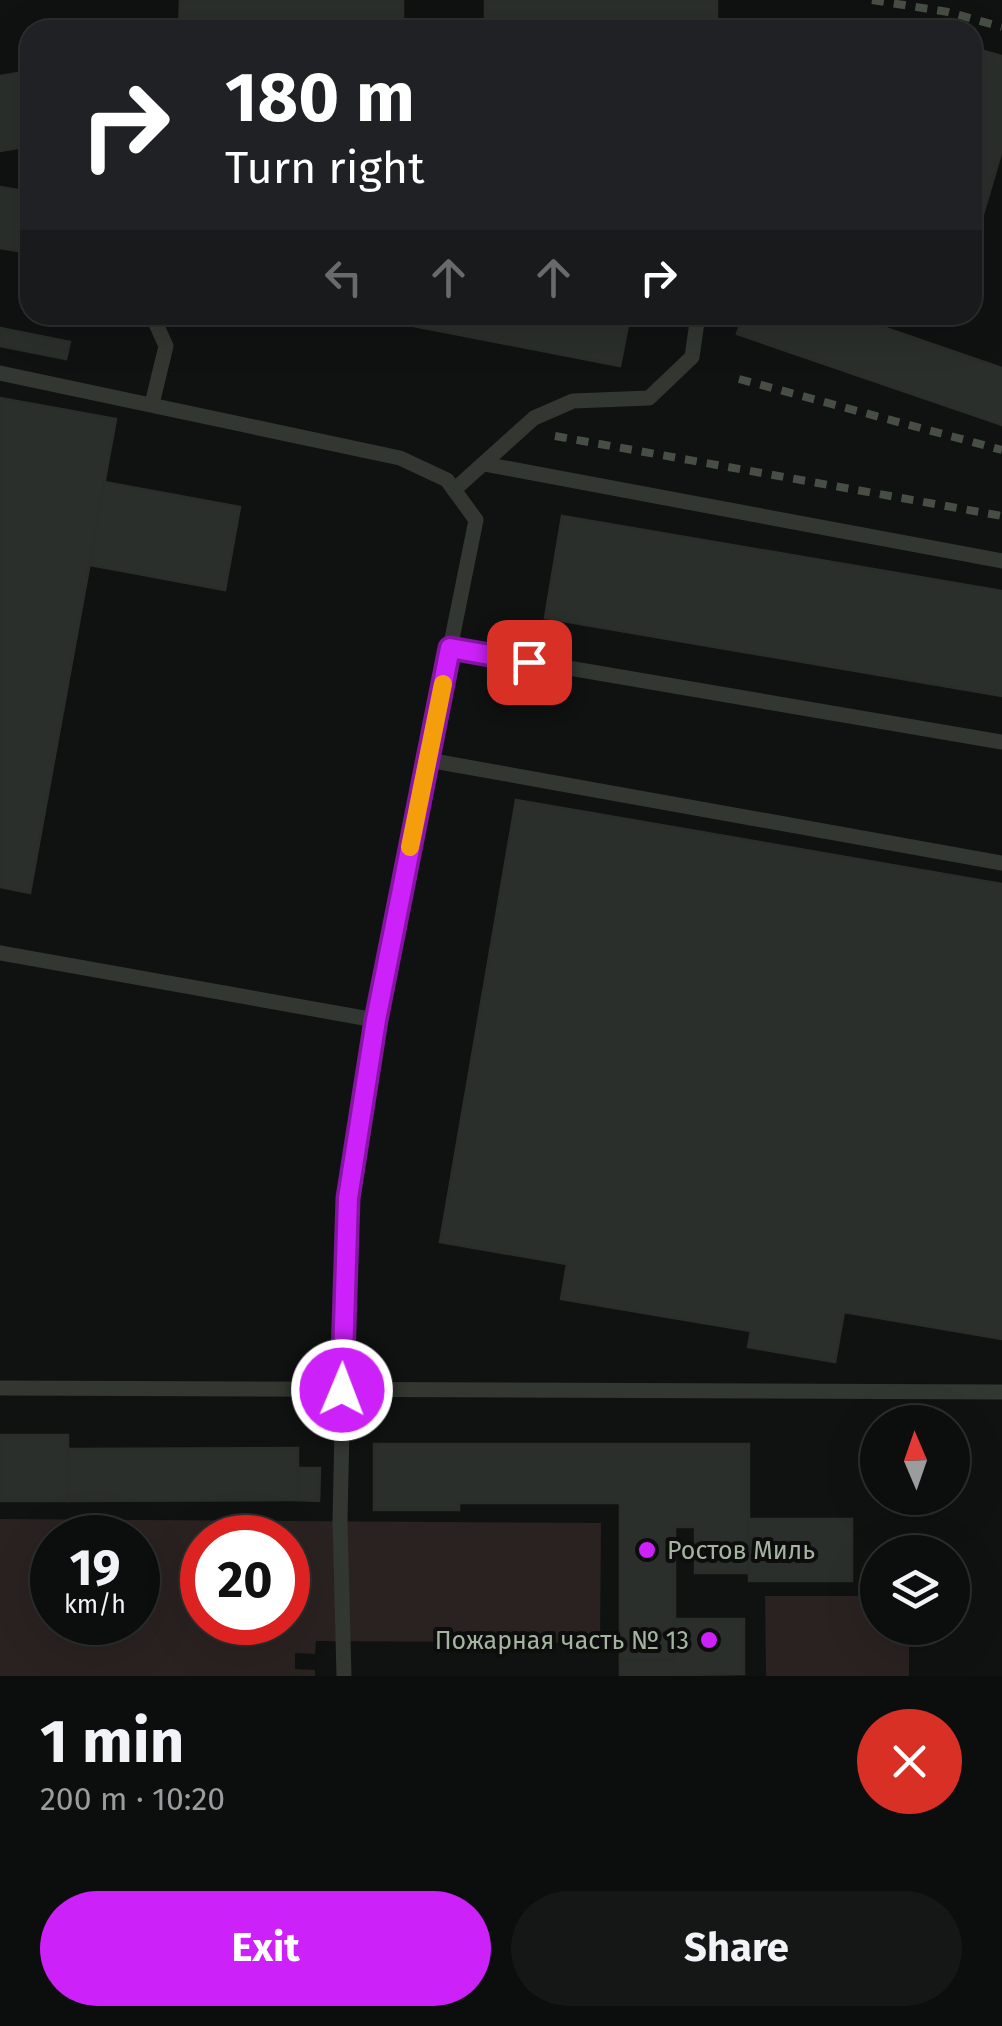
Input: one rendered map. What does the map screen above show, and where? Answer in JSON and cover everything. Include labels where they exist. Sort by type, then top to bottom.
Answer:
[{"type":"lane","points":[[152,404],[166,346],[157,325]]},
{"type":"lane","points":[[454,490],[534,418],[573,401],[649,398],[692,357],[697,325]]},
{"type":"lane","points":[[0,373],[400,458],[446,480],[476,520],[376,1020],[348,1198],[342,1390],[344,1676]]},
{"type":"lane","points":[[484,464],[1002,560]]},
{"type":"lane","points":[[450,648],[1002,742]]},
{"type":"lane","points":[[428,760],[1002,863]]},
{"type":"lane","points":[[0,953],[376,1020]]},
{"type":"lane","points":[[0,1388],[1002,1392]]},
{"type":"shaded area","points":[[0,1519],[30,1519],[30,1645],[160,1645],[160,1520],[180,1520],[180,1645],[310,1645],[310,1521],[601,1523],[600,1643],[316,1641],[315,1654],[295,1653],[295,1669],[315,1670],[315,1676],[0,1676]]},
{"type":"shaded area","points":[[765,1596],[860,1596],[860,1645],[909,1645],[909,1676],[766,1676]]},
{"type":"building","points":[[180,0],[403,0],[403,20],[179,20]]},
{"type":"building","points":[[485,0],[717,0],[717,20],[485,20]]},
{"type":"building","points":[[982,50],[1002,56],[1002,150],[982,218]]},
{"type":"building","points":[[20,73],[20,148],[0,151],[0,76]]},
{"type":"building","points":[[0,187],[20,190],[20,251],[0,248]]},
{"type":"building","points":[[409,325],[628,325],[620,366]]},
{"type":"building","points":[[740,325],[877,325],[1002,368],[1002,425],[737,334]]},
{"type":"building","points":[[0,328],[70,342],[66,359],[0,346]]},
{"type":"building","points":[[0,398],[116,419],[30,893],[0,887]]},
{"type":"building","points":[[104,482],[240,507],[225,590],[90,565]]},
{"type":"building","points":[[562,516],[1002,591],[1002,696],[545,618]]},
{"type":"building","points":[[516,800],[1002,884],[1002,1339],[844,1312],[835,1362],[748,1347],[751,1331],[561,1299],[567,1264],[440,1242]]},
{"type":"building","points":[[0,1435],[68,1435],[68,1501],[0,1501]]},
{"type":"building","name":"Ростов Миль","points":[[374,1444],[749,1444],[749,1573],[695,1573],[695,1527],[675,1527],[675,1661],[620,1661],[620,1503],[459,1503],[459,1510],[374,1510]]},
{"type":"building","points":[[298,1448],[298,1500],[68,1501],[67,1449]]},
{"type":"building","points":[[298,1468],[320,1468],[319,1501],[298,1500]]},
{"type":"building","points":[[749,1519],[852,1519],[852,1581],[749,1581]]},
{"type":"building","name":"Пожарная часть № 13","points":[[675,1619],[744,1619],[744,1674],[620,1676],[620,1661],[675,1661]]},
{"type":"railway","points":[[872,0],[977,20]]},
{"type":"railway","points":[[982,21],[1002,27]]},
{"type":"railway","points":[[739,379],[1002,450]]},
{"type":"railway","points":[[555,436],[1002,516]]},
{"type":"slow traffic","points":[[410,847],[443,684]]},
{"type":"place","name":"Ростов Миль","points":[[647,1550]]},
{"type":"place","name":"Пожарная часть № 13","points":[[709,1640]]},
{"type":"route","points":[[342,1390],[348,1198],[376,1020],[450,648],[529,662]]}]
